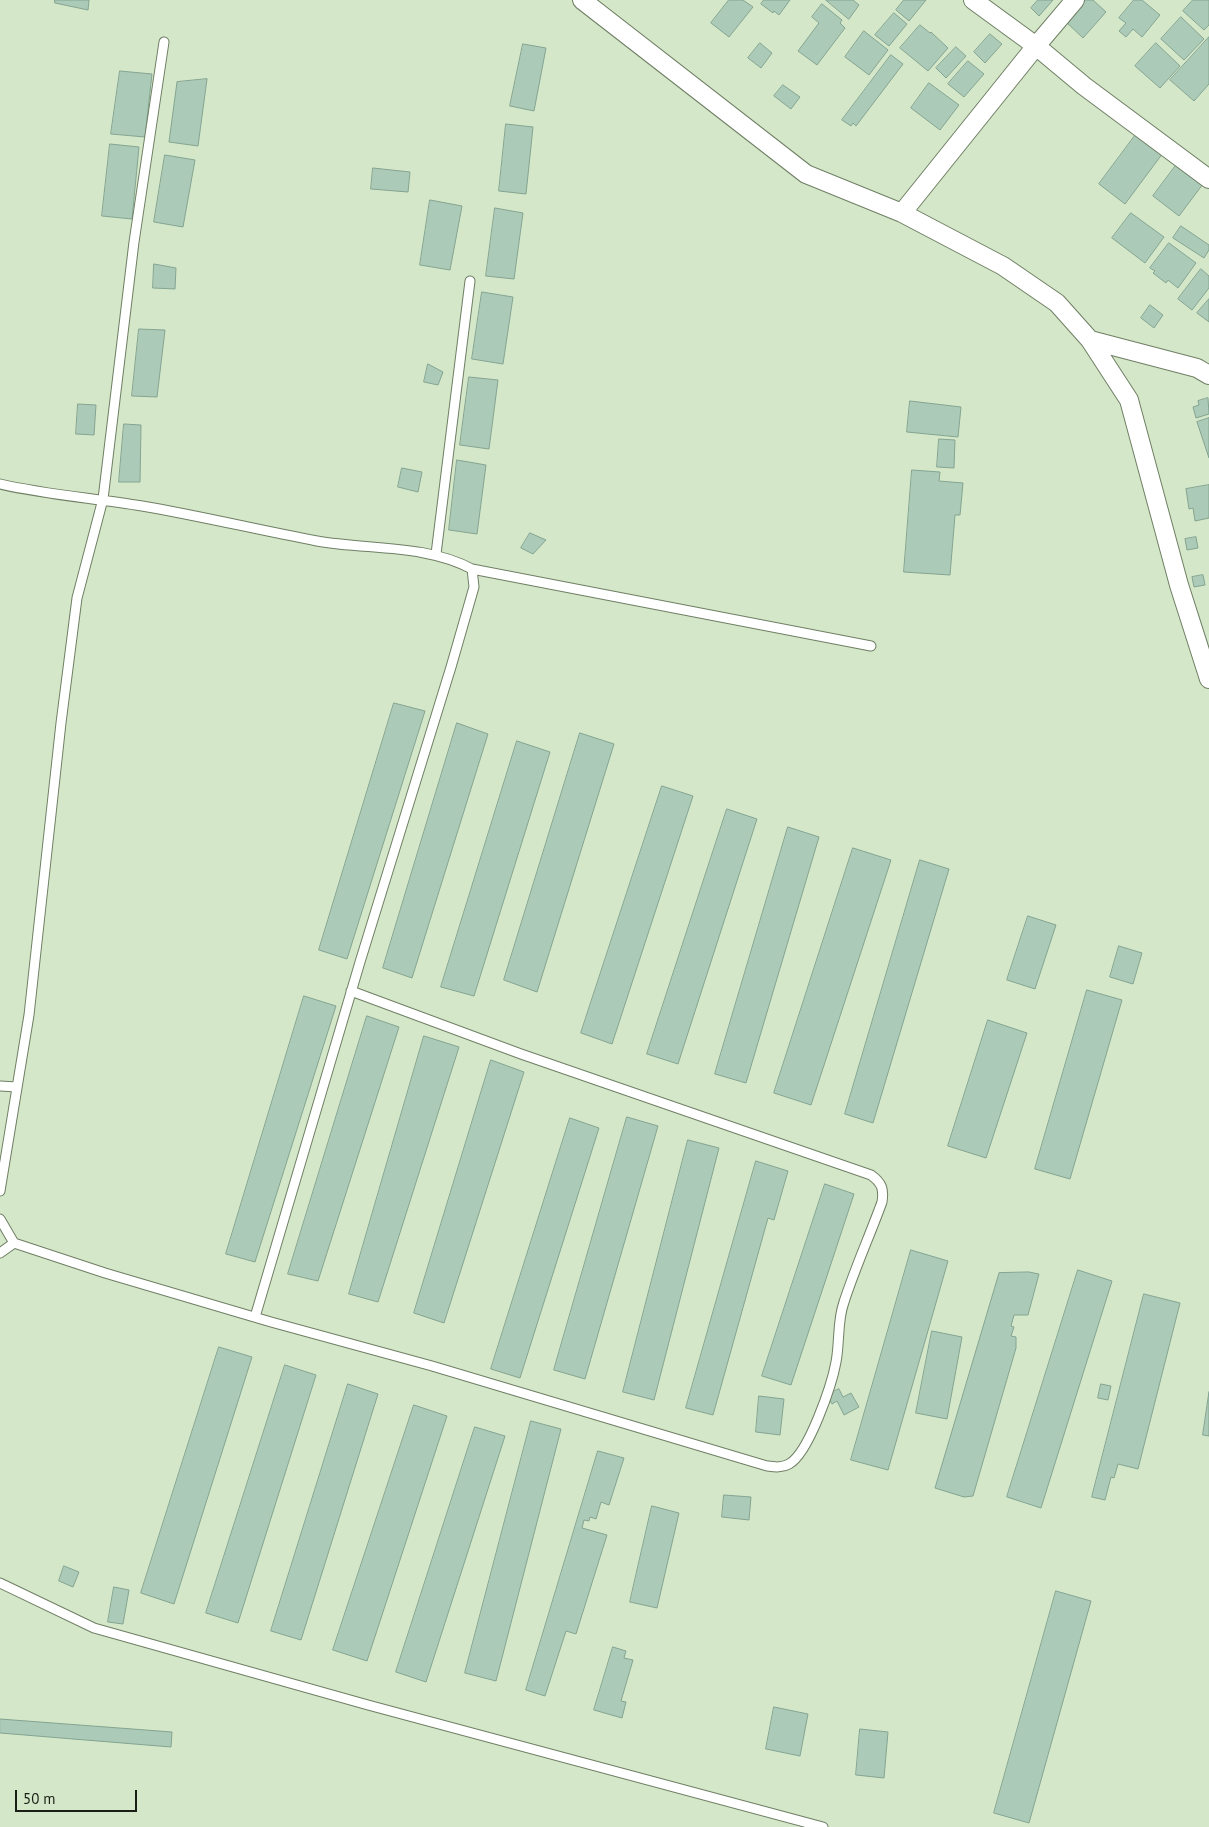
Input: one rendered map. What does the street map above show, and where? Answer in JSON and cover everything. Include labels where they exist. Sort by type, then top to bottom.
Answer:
[{"type":"street","points":[[582,0],[806,174],[902,213],[1003,266],[1057,303],[1090,340],[1129,400],[1179,585],[1209,676]]},
{"type":"street","points":[[973,0],[1209,179]]},
{"type":"street","points":[[902,213],[1075,0]]},
{"type":"street","points":[[1090,340],[1197,368],[1209,375]]},
{"type":"lane","points":[[0,1191],[29,1015],[77,598],[102,499],[134,242],[164,42]]},
{"type":"lane","points":[[436,554],[470,281]]},
{"type":"lane","points":[[0,484],[29,491],[102,499],[160,509],[318,541],[436,554],[472,569],[871,646]]},
{"type":"lane","points":[[255,1317],[351,991],[454,658],[474,587],[472,569]]},
{"type":"lane","points":[[0,1220],[14,1243],[105,1273],[432,1366],[767,1466],[778,1467],[789,1464],[797,1458],[820,1415],[833,1374],[839,1319],[844,1301],[882,1202],[884,1191],[880,1181],[871,1175],[520,1054],[351,991]]},
{"type":"lane","points":[[0,1086],[17,1087]]},
{"type":"lane","points":[[0,1253],[14,1243]]},
{"type":"lane","points":[[0,1583],[94,1628],[368,1705],[823,1827]]},
{"type":"building","points":[[55,0],[89,0],[88,10],[55,3]]},
{"type":"building","points":[[729,0],[743,0],[753,7],[729,37],[711,23]]},
{"type":"building","points":[[764,0],[790,0],[779,15],[761,4]]},
{"type":"building","points":[[826,0],[853,0],[859,5],[849,19]]},
{"type":"building","points":[[904,0],[926,0],[909,21],[896,10]]},
{"type":"building","points":[[1038,0],[1053,0],[1039,16],[1031,8]]},
{"type":"building","points":[[1082,0],[1093,0],[1106,12],[1083,38],[1064,20]]},
{"type":"building","points":[[1134,0],[1142,0],[1160,15],[1142,37],[1133,29],[1126,37],[1119,31],[1126,23],[1119,18]]},
{"type":"building","points":[[1193,0],[1209,0],[1209,25],[1204,30],[1183,11]]},
{"type":"building","points":[[822,4],[842,20],[840,23],[845,28],[817,65],[798,51],[819,23],[812,17]]},
{"type":"building","points":[[894,13],[907,24],[889,46],[875,35]]},
{"type":"building","points":[[1181,17],[1204,39],[1184,60],[1161,39]]},
{"type":"building","points":[[920,25],[931,32],[948,48],[928,71],[900,48]]},
{"type":"building","points":[[864,31],[888,50],[869,75],[845,57]]},
{"type":"building","points":[[990,34],[1002,44],[985,63],[974,52]]},
{"type":"building","points":[[1209,37],[1209,84],[1194,101],[1170,80]]},
{"type":"building","points":[[760,43],[772,53],[761,68],[748,58]]},
{"type":"building","points":[[1156,43],[1180,66],[1160,88],[1135,66]]},
{"type":"building","points":[[523,44],[546,48],[534,111],[510,106]]},
{"type":"building","points":[[956,47],[966,56],[946,78],[936,68]]},
{"type":"building","points":[[891,55],[903,64],[856,126],[853,123],[851,126],[842,120]]},
{"type":"building","points":[[968,61],[984,74],[964,97],[948,84]]},
{"type":"building","points":[[120,71],[152,74],[145,137],[111,134]]},
{"type":"building","points":[[207,79],[198,146],[169,142],[177,82]]},
{"type":"building","points":[[929,83],[959,105],[940,130],[911,108]]},
{"type":"building","points":[[783,85],[800,97],[791,109],[774,96]]},
{"type":"building","points":[[506,124],[533,127],[526,194],[499,191]]},
{"type":"building","points":[[1137,133],[1163,153],[1125,204],[1099,184]]},
{"type":"building","points":[[110,144],[139,147],[132,219],[102,216]]},
{"type":"building","points":[[165,155],[195,160],[183,227],[154,222]]},
{"type":"building","points":[[1177,164],[1203,184],[1179,216],[1153,196]]},
{"type":"building","points":[[373,168],[410,172],[408,192],[371,189]]},
{"type":"building","points":[[430,200],[462,206],[450,270],[420,265]]},
{"type":"building","points":[[495,208],[523,213],[514,279],[486,276]]},
{"type":"building","points":[[1131,213],[1164,237],[1145,263],[1112,238]]},
{"type":"building","points":[[1181,226],[1209,245],[1209,250],[1204,258],[1173,238]]},
{"type":"building","points":[[1169,243],[1196,263],[1178,288],[1168,280],[1166,283],[1153,273],[1155,271],[1150,268]]},
{"type":"building","points":[[154,264],[176,268],[175,289],[153,288]]},
{"type":"building","points":[[1201,269],[1209,276],[1209,288],[1192,310],[1178,299]]},
{"type":"building","points":[[482,292],[513,297],[503,364],[472,359]]},
{"type":"building","points":[[1209,299],[1209,322],[1197,313]]},
{"type":"building","points":[[1150,305],[1163,315],[1154,328],[1141,318]]},
{"type":"building","points":[[139,329],[165,330],[157,397],[132,396]]},
{"type":"building","points":[[428,364],[443,372],[438,385],[424,382]]},
{"type":"building","points":[[469,377],[498,380],[489,449],[460,445]]},
{"type":"building","points":[[1208,398],[1209,414],[1196,418],[1193,407],[1199,405],[1198,401]]},
{"type":"building","points":[[910,401],[961,407],[958,437],[907,432]]},
{"type":"building","points":[[78,404],[96,405],[94,435],[76,434]]},
{"type":"building","points":[[1209,418],[1209,458],[1197,422]]},
{"type":"building","points":[[124,424],[141,425],[140,482],[119,482]]},
{"type":"building","points":[[939,439],[955,440],[954,468],[937,467]]},
{"type":"building","points":[[457,460],[486,465],[477,534],[449,530]]},
{"type":"building","points":[[402,468],[422,472],[418,492],[398,487]]},
{"type":"building","points":[[912,470],[940,472],[939,481],[963,483],[960,515],[955,515],[950,575],[904,572]]},
{"type":"building","points":[[1209,485],[1209,518],[1195,521],[1193,508],[1189,509],[1186,489]]},
{"type":"building","points":[[530,533],[546,540],[533,554],[521,548]]},
{"type":"building","points":[[1196,537],[1198,548],[1187,550],[1185,539]]},
{"type":"building","points":[[1203,575],[1205,585],[1194,587],[1192,577]]},
{"type":"building","points":[[394,703],[425,711],[347,959],[319,950]]},
{"type":"building","points":[[457,723],[488,734],[412,978],[383,968]]},
{"type":"building","points":[[580,733],[614,744],[537,992],[504,980]]},
{"type":"building","points":[[517,741],[550,752],[474,996],[441,987]]},
{"type":"building","points":[[662,786],[693,796],[612,1044],[581,1033]]},
{"type":"building","points":[[727,809],[757,819],[678,1064],[647,1054]]},
{"type":"building","points":[[788,827],[819,837],[746,1083],[715,1074]]},
{"type":"building","points":[[853,848],[891,860],[811,1105],[774,1093]]},
{"type":"building","points":[[920,860],[949,869],[873,1123],[845,1114]]},
{"type":"building","points":[[1028,916],[1056,925],[1035,989],[1007,980]]},
{"type":"building","points":[[1119,946],[1142,953],[1133,984],[1110,977]]},
{"type":"building","points":[[1087,990],[1122,1000],[1070,1179],[1035,1169]]},
{"type":"building","points":[[304,996],[336,1006],[255,1262],[226,1254]]},
{"type":"building","points":[[367,1016],[399,1027],[318,1281],[288,1274]]},
{"type":"building","points":[[988,1020],[1027,1033],[986,1158],[948,1146]]},
{"type":"building","points":[[424,1036],[459,1047],[378,1302],[349,1294]]},
{"type":"building","points":[[491,1060],[524,1072],[444,1323],[414,1313]]},
{"type":"building","points":[[627,1117],[658,1126],[585,1379],[554,1370]]},
{"type":"building","points":[[570,1118],[599,1128],[520,1378],[491,1369]]},
{"type":"building","points":[[688,1140],[719,1148],[654,1400],[623,1392]]},
{"type":"building","points":[[756,1161],[788,1171],[774,1220],[768,1218],[713,1415],[686,1408]]},
{"type":"building","points":[[825,1184],[854,1194],[791,1385],[762,1376]]},
{"type":"building","points":[[911,1250],[948,1261],[888,1470],[851,1460]]},
{"type":"building","points":[[1078,1270],[1112,1281],[1041,1508],[1007,1497]]},
{"type":"building","points":[[1029,1272],[1039,1274],[1028,1315],[1014,1315],[1011,1326],[1014,1327],[1011,1336],[1016,1337],[1016,1348],[973,1496],[964,1497],[935,1488],[999,1273]]},
{"type":"building","points":[[1144,1294],[1180,1303],[1138,1469],[1118,1464],[1114,1478],[1111,1477],[1105,1500],[1092,1497]]},
{"type":"building","points":[[932,1331],[962,1337],[947,1419],[916,1413]]},
{"type":"building","points":[[219,1347],[252,1357],[174,1604],[141,1593]]},
{"type":"building","points":[[285,1365],[316,1375],[238,1623],[206,1613]]},
{"type":"building","points":[[348,1384],[378,1394],[301,1640],[271,1631]]},
{"type":"building","points":[[1101,1384],[1111,1386],[1108,1400],[1098,1398]]},
{"type":"building","points":[[839,1389],[843,1397],[851,1393],[859,1407],[844,1415],[837,1401],[832,1404],[827,1395]]},
{"type":"building","points":[[1209,1392],[1209,1436],[1203,1435]]},
{"type":"building","points":[[759,1396],[784,1399],[780,1435],[756,1432]]},
{"type":"building","points":[[414,1405],[447,1416],[367,1661],[333,1650]]},
{"type":"building","points":[[531,1421],[561,1429],[496,1681],[465,1673]]},
{"type":"building","points":[[475,1427],[505,1436],[426,1682],[396,1672]]},
{"type":"building","points":[[598,1451],[624,1458],[609,1505],[601,1502],[596,1519],[590,1517],[589,1521],[584,1520],[582,1528],[607,1535],[576,1634],[566,1631],[545,1696],[526,1690]]},
{"type":"building","points":[[724,1495],[751,1497],[749,1520],[722,1517]]},
{"type":"building","points":[[652,1506],[679,1513],[657,1608],[630,1602]]},
{"type":"building","points":[[64,1566],[79,1572],[73,1587],[59,1581]]},
{"type":"building","points":[[114,1587],[129,1590],[123,1624],[108,1622]]},
{"type":"building","points":[[1056,1591],[1091,1601],[1029,1823],[994,1813]]},
{"type":"building","points":[[613,1647],[626,1651],[624,1658],[633,1660],[621,1701],[626,1702],[622,1718],[594,1710]]},
{"type":"building","points":[[774,1707],[808,1714],[800,1756],[766,1749]]},
{"type":"building","points":[[0,1719],[172,1732],[171,1747],[0,1733]]},
{"type":"building","points":[[860,1729],[888,1732],[884,1778],[856,1775]]}]
